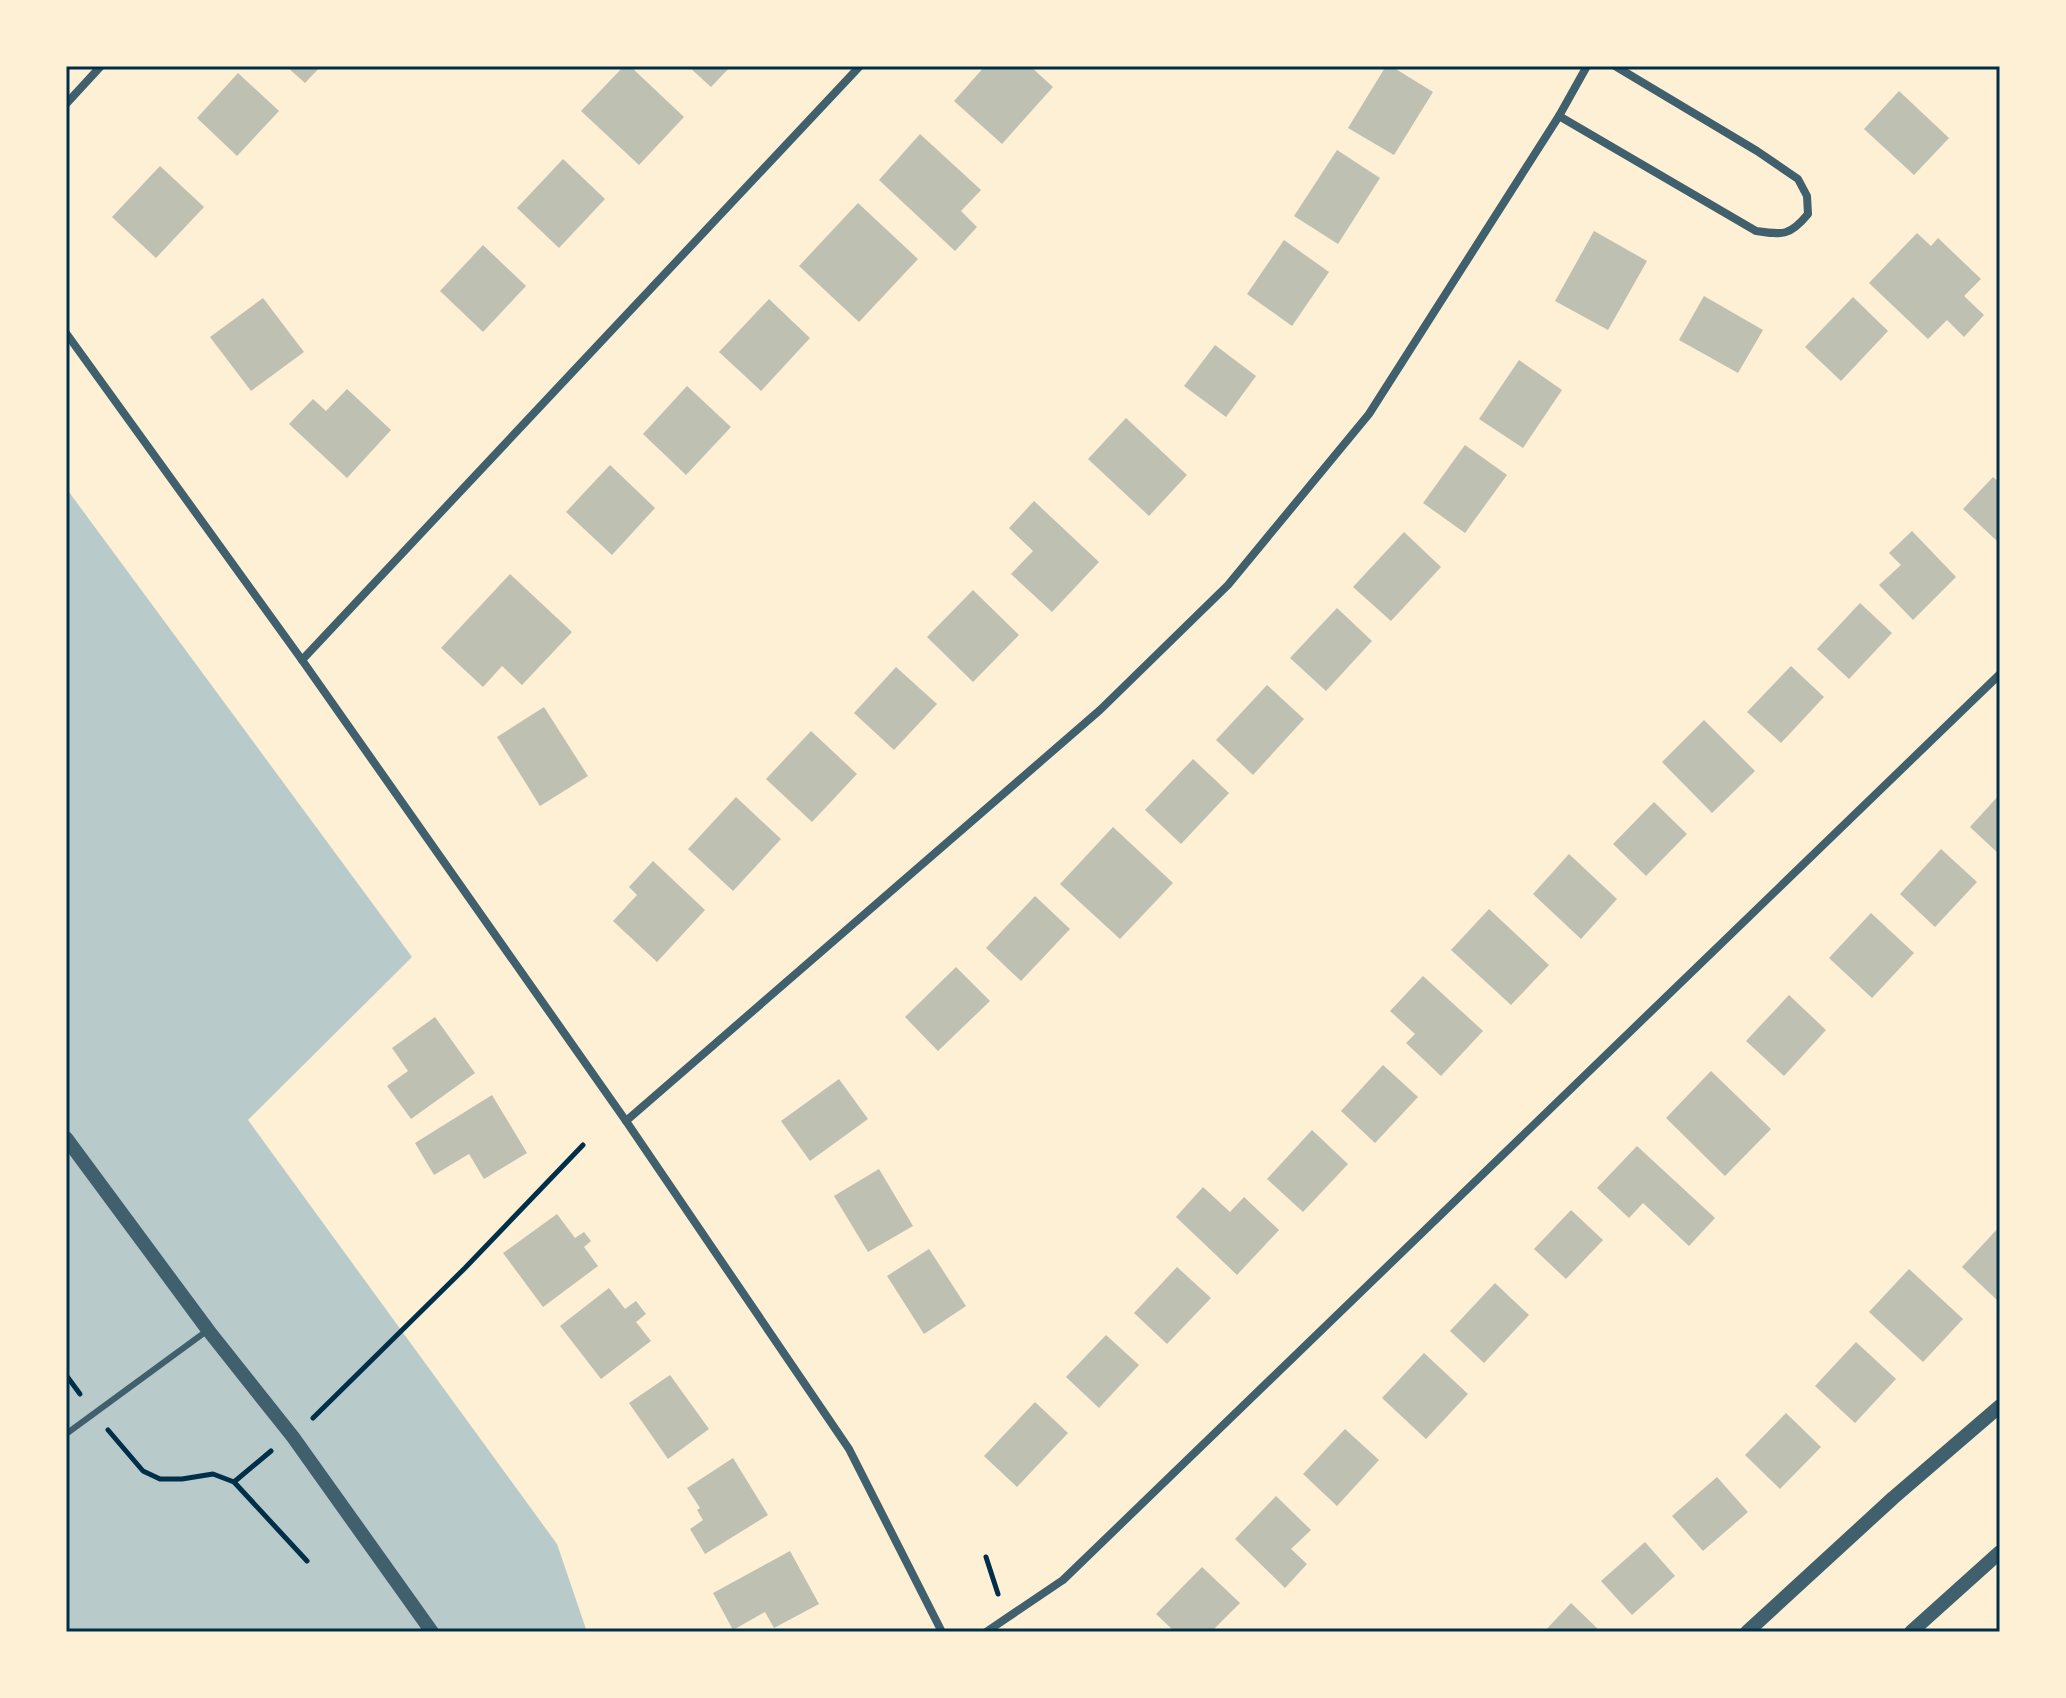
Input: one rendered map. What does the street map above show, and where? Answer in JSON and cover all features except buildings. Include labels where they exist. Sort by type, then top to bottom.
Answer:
[{"type":"street","points":[[66,104],[101,66]]},
{"type":"street","points":[[302,660],[860,66]]},
{"type":"street","points":[[626,1121],[1100,710],[1228,585],[1369,414],[1559,116],[1587,66]]},
{"type":"street","points":[[1559,116],[1756,231],[1780,235],[1796,229],[1808,214],[1807,196],[1798,179],[1615,66]]},
{"type":"street","points":[[66,333],[302,660],[626,1121],[849,1449],[942,1632]]},
{"type":"street","points":[[986,1632],[1063,1580],[2000,674]]},
{"type":"street","points":[[66,1138],[208,1330],[293,1437],[432,1632]]},
{"type":"street","points":[[1747,1632],[1893,1498],[2000,1406]]},
{"type":"street","points":[[1911,1632],[2000,1552]]},
{"type":"lane","points":[[66,1434],[208,1330]]},
{"type":"path","points":[[234,1482],[269,1452],[293,1437],[454,1279],[583,1145]]},
{"type":"path","points":[[94,1414],[143,1471],[160,1479],[213,1474],[234,1482],[307,1561]]},
{"type":"shaded area","points":[[66,488],[412,957],[248,1120],[557,1544],[587,1632],[66,1632]]}]
